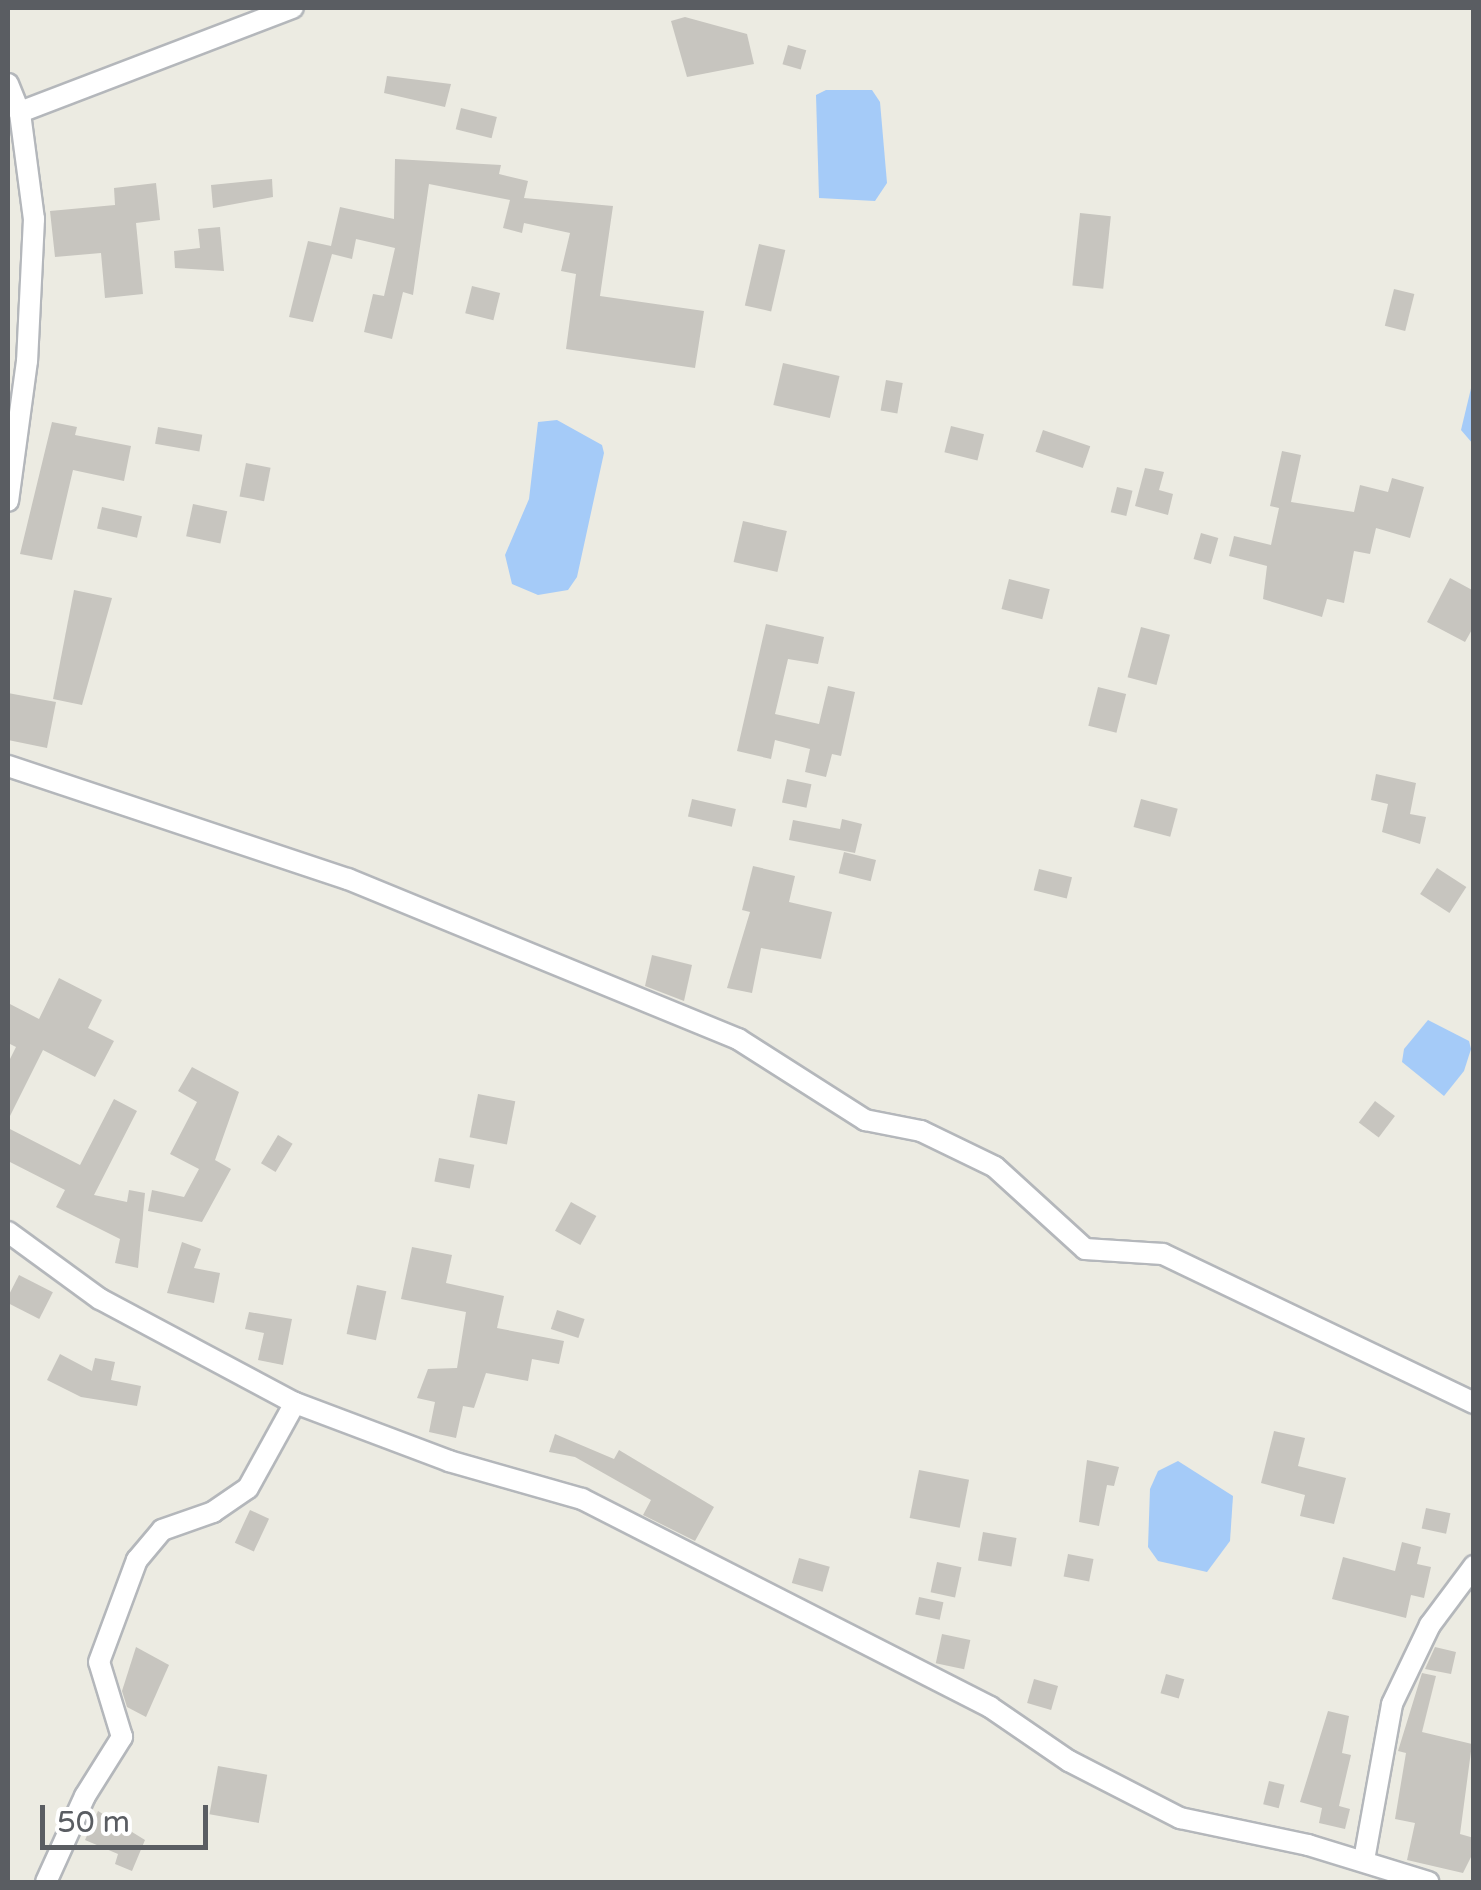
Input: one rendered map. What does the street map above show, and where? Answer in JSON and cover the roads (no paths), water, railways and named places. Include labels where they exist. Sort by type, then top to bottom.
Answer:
[{"type":"street","points":[[20,112],[294,8]]},
{"type":"street","points":[[8,84],[20,112],[34,220],[27,361],[8,501]]},
{"type":"street","points":[[8,766],[348,879],[738,1039],[864,1120],[921,1131],[995,1167],[1085,1248],[1163,1254],[1474,1403]]},
{"type":"street","points":[[8,1232],[100,1299],[295,1403],[449,1461],[582,1499],[990,1708],[1069,1761],[1180,1818],[1364,1860],[1428,1882]]},
{"type":"street","points":[[46,1882],[85,1796],[122,1737],[99,1662],[137,1560],[162,1530],[213,1512],[248,1488],[295,1403]]},
{"type":"street","points":[[1364,1860],[1392,1704],[1430,1625],[1474,1566]]},
{"type":"water","points":[[826,90],[872,90],[880,102],[887,183],[875,201],[819,198],[816,95]]},
{"type":"water","points":[[1473,380],[1474,444],[1461,430]]},
{"type":"water","points":[[557,420],[602,445],[604,453],[577,577],[568,590],[538,595],[512,584],[505,555],[529,499],[538,422]]},
{"type":"water","points":[[1428,1020],[1469,1041],[1471,1049],[1464,1071],[1444,1096],[1402,1062],[1404,1049]]},
{"type":"water","points":[[1178,1461],[1233,1496],[1230,1541],[1207,1572],[1158,1561],[1148,1547],[1150,1489],[1158,1471]]}]
